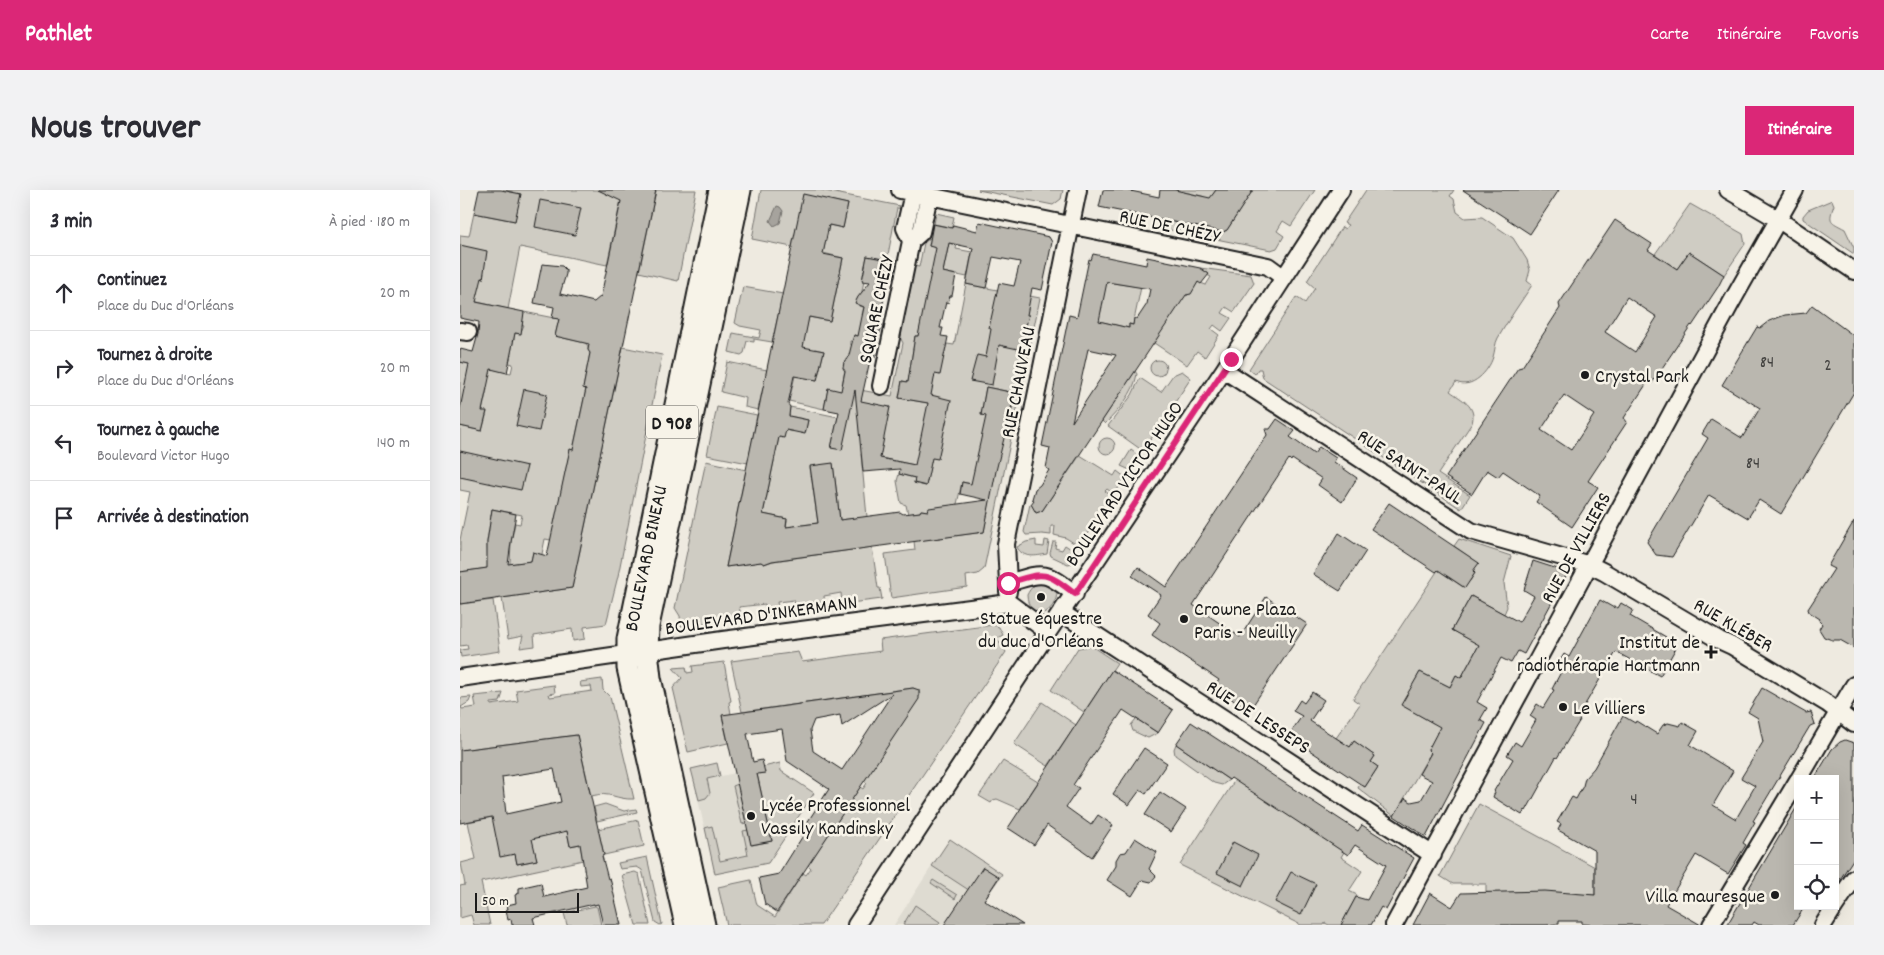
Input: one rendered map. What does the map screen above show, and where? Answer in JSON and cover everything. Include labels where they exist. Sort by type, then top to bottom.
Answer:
[{"type":"main road","name":"BOULEVARD BINEAU","points":[[704,925],[650,678],[637,652],[632,613],[720,190]]},
{"type":"main road","name":"BOULEVARD BINEAU","points":[[686,925],[628,668],[648,626],[740,190]]},
{"type":"street","name":"RUE CHAUVEAU","points":[[1009,603],[1006,544],[1078,190]]},
{"type":"street","name":"BOULEVARD VICTOR HUGO","points":[[856,925],[1341,190]]},
{"type":"street","points":[[1728,190],[1779,220],[1854,271]]},
{"type":"street","name":"RUE DE VILLIERS","points":[[1394,925],[1731,303],[1795,190]]},
{"type":"street","name":"RUE DE CHÉZY","points":[[914,193],[1268,266],[1283,277]]},
{"type":"street","name":"SQUARE CHÉZY","points":[[881,386],[911,241],[921,232],[914,193]]},
{"type":"street","name":"RUE SAINT-PAUL","points":[[1224,370],[1472,531],[1590,565]]},
{"type":"street","name":"RUE KLÉBER","points":[[1590,565],[1732,646],[1839,711],[1854,724]]},
{"type":"street","points":[[1008,583],[1042,574],[1053,577],[1075,594]]},
{"type":"street","name":"BOULEVARD D'INKERMANN","points":[[460,678],[637,652],[1009,603]]},
{"type":"street","points":[[1009,603],[1048,632]]},
{"type":"street","name":"RUE DE LESSEPS","points":[[1062,613],[1433,855]]},
{"type":"street","points":[[1800,775],[1854,685]]},
{"type":"street","points":[[1711,925],[1794,786]]},
{"type":"street","points":[[1839,900],[1854,878]]},
{"type":"street","points":[[1822,925],[1832,910]]},
{"type":"shaded area","points":[[503,190],[623,190],[607,265],[520,247],[508,309],[464,299],[460,288],[460,235],[469,236],[474,213],[515,221],[520,194]]},
{"type":"shaded area","points":[[656,190],[696,190],[678,281],[639,272]]},
{"type":"shaded area","points":[[761,190],[820,190],[905,207],[905,209],[897,208],[887,260],[867,256],[861,296],[857,300],[859,306],[864,307],[862,315],[865,316],[860,336],[854,335],[852,341],[850,341],[850,344],[855,345],[848,361],[844,362],[843,392],[828,389],[824,409],[789,401],[809,317],[830,321],[843,258],[823,253],[829,225],[843,228],[848,204],[804,195],[792,247],[752,239]],"holes":[[[815,349],[824,351],[817,380],[809,379]]]},
{"type":"shaded area","points":[[978,190],[1063,190],[1061,199],[1053,205]]},
{"type":"shaded area","points":[[1175,190],[1216,190],[1209,200],[1202,196]]},
{"type":"shaded area","points":[[1253,190],[1315,190],[1291,226],[1283,221],[1277,231],[1284,236],[1277,248],[1271,250],[1161,228],[1163,220],[1223,232],[1227,230]]},
{"type":"shaded area","points":[[1366,190],[1454,190],[1450,196],[1454,199],[1457,212],[1465,218],[1482,217],[1513,238],[1527,260],[1530,270],[1527,281],[1532,285],[1498,338],[1488,368],[1474,381],[1462,384],[1456,382],[1450,391],[1467,404],[1473,417],[1472,423],[1438,474],[1470,495],[1461,509],[1263,378],[1261,369],[1258,369],[1255,374],[1249,369],[1296,297],[1305,303],[1315,288],[1307,281],[1342,227],[1345,229],[1348,225],[1344,223]]},
{"type":"shaded area","points":[[1832,200],[1834,205],[1831,218],[1833,222],[1845,229],[1854,248],[1854,254],[1803,219],[1808,210]]},
{"type":"shaded area","points":[[1690,204],[1743,234],[1745,244],[1724,275],[1689,252],[1677,269],[1655,254]]},
{"type":"shaded area","points":[[777,206],[783,211],[780,223],[774,226],[770,221]]},
{"type":"shaded area","points":[[936,213],[954,217],[951,231],[949,227],[934,224]]},
{"type":"shaded area","points":[[931,237],[929,246],[943,249],[918,336],[915,336],[908,382],[902,381],[899,398],[928,403],[936,367],[943,359],[947,344],[954,345],[966,284],[1040,298],[984,569],[978,574],[966,576],[967,587],[891,598],[885,554],[915,550],[914,541],[984,532],[992,488],[962,482],[957,504],[908,514],[906,505],[901,503],[897,481],[899,474],[915,478],[914,483],[926,486],[929,468],[861,454],[867,517],[840,520],[833,464],[810,467],[818,523],[786,527],[787,519],[763,514],[779,437],[786,430],[805,433],[808,420],[789,416],[790,407],[838,417],[831,448],[855,389],[892,396],[903,343],[900,337],[914,266],[919,267],[924,243]],"holes":[[[986,387],[1015,393],[1010,420],[981,414]]]},
{"type":"shaded area","points":[[949,243],[957,244],[956,249],[972,252],[967,277],[943,272]]},
{"type":"shaded area","points":[[1200,268],[1251,275],[1254,283],[1234,312],[1226,307],[1222,313],[1231,318],[1222,331],[1214,325],[1211,329],[1219,335],[1205,357],[1197,351],[1187,365],[1154,343],[1184,294],[1187,296],[1198,282],[1206,285],[1211,277]]},
{"type":"shaded area","points":[[1106,282],[1141,287],[1133,325],[1129,324],[1129,328],[1098,321]]},
{"type":"shaded area","points":[[743,287],[783,294],[772,342],[754,339],[754,342],[747,341],[744,353],[741,355],[729,352],[733,333],[759,338],[761,330],[740,326],[735,323]]},
{"type":"shaded area","points":[[524,312],[559,319],[555,336],[586,343],[590,353],[583,388],[586,389],[573,450],[570,450],[551,540],[545,539],[541,559],[540,554],[533,552],[531,561],[510,564],[511,542],[515,523],[520,524],[522,515],[492,509],[487,542],[488,568],[460,572],[460,540],[470,492],[460,490],[460,426],[482,431],[487,412],[482,411],[487,389],[460,422],[460,362],[511,373],[513,364],[509,363],[515,333],[520,334],[524,325],[521,324]]},
{"type":"shaded area","points":[[623,347],[662,355],[618,576],[606,624],[584,627],[585,639],[573,641],[572,629],[534,635],[535,646],[520,648],[523,636],[508,639],[502,598],[572,588]]},
{"type":"shaded area","points":[[1158,360],[1166,368],[1158,376],[1150,368]]},
{"type":"shaded area","points":[[727,362],[767,370],[758,410],[745,407],[746,398],[721,392]]},
{"type":"shaded area","points":[[1135,371],[1137,374],[1133,388],[1105,424],[1102,421]]},
{"type":"shaded area","points":[[1182,371],[1191,378],[1143,451],[1108,426],[1132,395],[1140,378],[1161,392],[1173,375]]},
{"type":"shaded area","points":[[717,407],[757,415],[748,463],[707,455]]},
{"type":"shaded area","points":[[1107,438],[1115,446],[1107,454],[1099,446]]},
{"type":"shaded area","points":[[1131,450],[1139,456],[1130,470],[1121,466]]},
{"type":"shaded area","points":[[1080,455],[1114,476],[1117,471],[1126,478],[1114,494],[1107,489],[1105,491],[1113,497],[1082,543],[1077,545],[1066,538],[1054,535],[1055,526],[1051,526],[1051,535],[1026,535],[1024,532],[1030,504],[1036,512],[1042,511]]},
{"type":"shaded area","points":[[706,461],[746,470],[726,567],[761,562],[764,564],[773,561],[872,547],[878,588],[880,588],[882,599],[842,604],[841,593],[824,596],[825,607],[820,608],[819,601],[812,603],[813,608],[796,610],[794,600],[777,602],[779,613],[766,615],[765,604],[739,607],[742,618],[681,626],[680,616],[675,608]]},
{"type":"shaded area","points":[[1459,539],[1511,556],[1504,583],[1507,607],[1504,614],[1471,596],[1452,630],[1474,642],[1480,643],[1461,678],[1456,675],[1450,687],[1420,672],[1402,705],[1433,723],[1442,725],[1428,750],[1431,752],[1394,816],[1358,788],[1360,784],[1365,787],[1378,767],[1371,762],[1375,756],[1354,741],[1350,747],[1336,738],[1360,704],[1353,699],[1438,570],[1463,587],[1475,573],[1473,571],[1478,563],[1454,546]]},
{"type":"shaded area","points":[[1036,540],[1036,546],[1044,547],[1045,540],[1049,541],[1047,554],[1026,555],[1017,547],[1026,542]]},
{"type":"shaded area","points":[[1053,542],[1056,542],[1055,548],[1062,550],[1065,545],[1074,551],[1078,562],[1068,564],[1051,556]]},
{"type":"shaded area","points":[[1043,583],[1056,589],[1057,594],[1051,608],[1041,613],[1032,609],[1028,603],[1027,595],[1033,586]]},
{"type":"shaded area","points":[[493,600],[500,651],[461,657],[460,650],[468,649],[467,645],[460,646],[460,604]]},
{"type":"shaded area","points":[[993,625],[999,627],[1003,635],[997,638],[1006,652],[821,925],[727,925],[718,887],[751,880],[757,905],[775,917],[803,873],[806,875],[811,868],[808,865],[860,787],[863,789],[867,783],[864,781],[920,695],[919,691],[913,688],[742,712],[731,661],[798,652],[802,662],[881,651],[880,640]]},
{"type":"shaded area","points":[[1091,646],[1117,663],[1084,712],[1051,690],[1078,648]]},
{"type":"shaded area","points":[[724,662],[731,701],[729,702],[731,714],[722,716],[728,743],[688,752],[673,688],[682,678],[673,668],[686,667],[687,673],[693,672],[692,666]]},
{"type":"shaded area","points":[[602,679],[603,690],[610,697],[634,799],[604,794],[591,796],[577,735],[460,750],[460,698],[471,697],[469,702],[461,707],[462,709],[476,707],[474,696],[503,693],[500,702],[491,703],[491,705],[518,701],[516,690],[554,685],[555,693],[549,694],[550,697],[592,691],[591,686],[581,687],[580,682]]},
{"type":"shaded area","points":[[1042,702],[1076,725],[1048,766],[1014,744]]},
{"type":"shaded area","points":[[1136,719],[1158,733],[1148,738],[1133,731],[1131,725]]},
{"type":"shaded area","points":[[1176,744],[1229,780],[1222,785],[1214,783],[1175,755],[1174,749]]},
{"type":"shaded area","points":[[1003,761],[1038,782],[1020,809],[997,799],[991,803],[979,796]]},
{"type":"shaded area","points":[[717,763],[720,776],[707,779],[710,793],[706,798],[699,800],[691,769]]},
{"type":"shaded area","name":"Lycée Professionnel Vassily Kandinsky","points":[[780,763],[781,771],[814,793],[768,863],[715,874],[694,782]]},
{"type":"shaded area","points":[[780,763],[781,771],[814,793],[768,863],[715,874],[705,828],[712,826],[720,861],[748,855],[743,831],[748,830],[752,845],[772,841],[757,774],[764,773],[763,767]]},
{"type":"shaded area","points":[[1235,780],[1344,852],[1341,857],[1362,871],[1349,891],[1357,895],[1341,925],[1325,923],[1324,925],[1301,925],[1180,865]]},
{"type":"shaded area","points":[[738,784],[746,823],[742,824],[733,786]]},
{"type":"shaded area","points":[[605,804],[624,811],[636,809],[637,812],[597,821],[594,807]]},
{"type":"shaded area","points":[[1479,804],[1595,867],[1595,895],[1486,893],[1486,884],[1453,884],[1440,876]]},
{"type":"shaded area","points":[[497,816],[515,854],[517,864],[537,860],[530,839],[567,831],[570,846],[580,844],[583,860],[481,882],[490,925],[474,925],[471,915],[460,918],[460,886],[465,885],[461,863],[476,859],[468,822]]},
{"type":"shaded area","points":[[638,820],[644,846],[604,855],[598,829]]},
{"type":"shaded area","points":[[950,839],[1002,874],[984,900],[932,866]]},
{"type":"shaded area","points":[[647,857],[662,924],[660,925],[655,922],[642,870],[637,867],[620,869],[618,863]]},
{"type":"shaded area","points":[[932,866],[968,889],[1023,925],[894,925]]},
{"type":"shaded area","points":[[635,872],[639,874],[650,925],[636,925],[622,875]]},
{"type":"shaded area","points":[[933,880],[957,895],[955,899],[931,883]]},
{"type":"shaded area","points":[[915,905],[940,922],[938,925],[903,925]]},
{"type":"shaded area","points":[[597,907],[601,925],[567,925],[564,913]]},
{"type":"building","points":[[479,190],[501,190],[521,194],[515,221],[474,213]]},
{"type":"building","points":[[598,190],[656,190],[572,588],[460,604],[460,572],[487,568],[487,542],[492,509],[516,514],[508,564],[531,561],[533,552],[547,556],[570,449],[573,450],[586,389],[583,388],[590,353],[588,350],[589,344],[555,336],[559,319],[552,318],[554,307],[534,303],[542,264],[562,266],[566,270],[560,294],[594,302],[601,296],[621,201]]},
{"type":"building","points":[[1103,190],[1126,190],[1159,197],[1160,190],[1175,190],[1210,198],[1216,190],[1253,190],[1227,230],[1223,232],[1099,207]]},
{"type":"building","points":[[1463,190],[1559,190],[1530,234]]},
{"type":"building","points":[[803,194],[848,204],[843,228],[829,225],[823,254],[843,258],[830,321],[809,317],[803,347],[824,351],[817,380],[794,376],[788,404],[790,407],[789,416],[808,420],[805,434],[786,430],[784,438],[779,437],[763,514],[787,519],[786,527],[818,523],[810,466],[833,463],[840,520],[900,512],[903,514],[920,512],[921,510],[928,511],[929,508],[987,500],[960,494],[962,482],[971,484],[986,416],[981,415],[986,387],[1015,393],[996,471],[984,532],[772,561],[764,564],[761,562],[726,567]]},
{"type":"building","points":[[540,200],[581,208],[575,235],[535,227]]},
{"type":"building","name":"Crystal Park","points":[[1615,220],[1652,244],[1648,250],[1677,269],[1689,252],[1724,275],[1692,326],[1652,383],[1647,383],[1624,418],[1627,422],[1588,481],[1598,487],[1572,527],[1536,502],[1540,496],[1503,471],[1498,477],[1487,470],[1472,494],[1446,477],[1518,368],[1522,367],[1560,308],[1559,304]],"holes":[[[1627,297],[1657,317],[1635,352],[1605,332]],[[1564,395],[1594,415],[1571,450],[1541,430]]]},
{"type":"building","points":[[979,222],[1049,237],[1052,242],[1042,290],[1032,288],[1027,315],[1029,315],[1020,348],[999,345],[992,385],[970,381],[977,355],[986,357],[991,329],[989,328],[999,283],[1014,286],[1020,262],[993,257],[986,288],[966,284],[973,248],[949,243],[943,272],[956,275],[952,296],[950,296],[948,303],[946,302],[940,328],[943,328],[941,336],[948,337],[940,375],[935,374],[931,395],[951,400],[938,459],[932,458],[926,486],[914,483],[915,478],[899,474],[900,469],[863,472],[855,390],[842,450],[831,448],[839,412],[824,409],[828,388],[841,391],[845,371],[843,368],[844,362],[848,359],[854,335],[858,336],[864,307],[855,303],[870,282],[862,281],[867,256],[893,261],[879,319],[882,325],[875,349],[875,357],[870,360],[861,401],[890,407],[880,458],[915,465],[928,403],[899,398],[902,381],[908,382],[915,336],[918,336],[936,248],[929,246],[933,224],[952,228],[953,225],[977,231]]},
{"type":"building","points":[[460,245],[487,251],[483,279],[476,302],[524,312],[521,334],[515,333],[507,373],[491,369],[482,411],[487,411],[482,431],[460,426],[460,409],[469,364],[460,362],[460,349],[473,352],[479,322],[460,318]]},
{"type":"building","points":[[1093,254],[1146,265],[1147,257],[1200,268],[1209,274],[1201,284],[1198,282],[1191,294],[1186,295],[1042,511],[1036,513],[1031,504],[1034,500],[1032,499],[1035,489],[1040,485],[1049,470],[1046,468],[1050,448],[1042,446],[1069,315],[1077,317],[1089,259],[1091,260]],"holes":[[[1107,282],[1150,289],[1147,304],[1137,319],[1134,318],[1133,325],[1129,324],[1129,328],[1099,321]],[[1088,349],[1116,355],[1072,422]]]},
{"type":"building","points":[[1812,305],[1854,336],[1854,392],[1781,514],[1759,500],[1748,518],[1709,495],[1672,557],[1656,555],[1647,542],[1708,438],[1702,434],[1711,419],[1742,438],[1760,408],[1722,385],[1757,327],[1760,328],[1769,321],[1785,315],[1806,313]]},
{"type":"building","points":[[524,389],[547,394],[539,431],[516,426]]},
{"type":"building","name":"Crowne Plaza Paris - Neuilly","points":[[1277,419],[1295,431],[1290,437],[1314,454],[1319,447],[1336,458],[1334,462],[1357,478],[1342,502],[1318,485],[1322,479],[1292,459],[1291,461],[1289,459],[1193,605],[1240,637],[1266,597],[1307,624],[1249,711],[1214,687],[1219,680],[1152,635],[1160,623],[1148,614],[1161,595],[1132,576],[1138,567],[1166,587],[1267,435],[1265,429],[1270,429]]},
{"type":"building","points":[[460,451],[527,466],[521,490],[460,477]]},
{"type":"building","points":[[1389,503],[1479,563],[1465,588],[1438,570],[1436,572],[1371,529]]},
{"type":"building","points":[[1854,521],[1854,648],[1840,640],[1824,637],[1819,629],[1822,624],[1819,621],[1820,619],[1809,612],[1808,609],[1834,569],[1828,566]]},
{"type":"building","points":[[1339,533],[1366,551],[1340,591],[1313,574]]},
{"type":"building","points":[[1533,561],[1564,571],[1566,576],[1524,654],[1518,651],[1511,663],[1501,658],[1477,702],[1487,708],[1480,720],[1486,723],[1426,837],[1394,816],[1405,798],[1411,802],[1421,800],[1432,781],[1419,774],[1431,753],[1428,750],[1440,727],[1401,705],[1420,672],[1450,687],[1456,675],[1461,678],[1479,645],[1452,630],[1471,596],[1519,622],[1534,596],[1524,590]]},
{"type":"building","name":"Le Villiers","points":[[1600,600],[1614,608],[1614,606],[1618,608],[1621,603],[1633,610],[1630,616],[1666,637],[1665,639],[1677,646],[1660,676],[1616,652],[1583,708],[1578,719],[1580,720],[1522,815],[1493,797],[1494,791],[1513,759],[1507,755],[1515,742],[1521,746],[1536,720],[1530,716],[1537,704],[1543,708],[1554,690],[1552,689],[1562,670],[1556,667],[1564,654],[1569,657]]},
{"type":"building","points":[[1112,670],[1173,710],[1158,733],[1123,710],[1073,785],[1079,788],[1066,807],[1091,825],[1098,815],[1113,825],[1092,857],[1047,825],[1034,845],[1008,828]]},
{"type":"building","points":[[913,688],[919,690],[919,699],[777,912],[765,904],[759,878],[779,874],[804,834],[799,835],[829,789],[787,761],[782,729],[747,734],[753,762],[762,760],[765,773],[757,774],[772,841],[751,845],[722,715]],"holes":[[[892,694],[842,770],[813,751],[810,730],[814,720],[840,715],[842,726]]]},
{"type":"building","points":[[1762,688],[1806,713],[1811,712],[1815,724],[1810,726],[1753,821],[1755,822],[1743,843],[1746,845],[1728,874],[1696,855],[1666,905],[1701,925],[1595,925],[1582,924],[1582,921],[1559,921],[1559,924],[1546,925],[1413,925],[1430,893],[1452,907],[1461,893],[1545,891],[1595,895],[1595,851],[1558,830],[1561,824],[1557,822],[1572,797],[1576,799],[1585,778],[1594,768],[1623,716],[1635,723],[1636,721],[1657,734],[1663,725],[1668,723],[1680,726],[1682,722],[1698,731],[1690,745],[1733,771],[1713,805],[1736,819],[1755,786],[1741,778],[1763,742],[1758,718],[1748,712]]},
{"type":"building","points":[[1312,692],[1324,700],[1310,721],[1350,747],[1354,741],[1375,756],[1371,762],[1378,767],[1365,787],[1288,736],[1302,716],[1293,711],[1300,700],[1304,703]]},
{"type":"building","points":[[1191,722],[1358,831],[1362,825],[1414,858],[1386,910],[1381,907],[1371,925],[1341,925],[1356,897],[1367,900],[1386,865],[1355,845],[1348,855],[1231,778],[1229,780],[1176,744]]},
{"type":"building","points":[[577,735],[604,855],[602,856],[608,879],[610,878],[621,925],[603,925],[598,904],[594,904],[533,918],[535,925],[512,925],[511,919],[508,920],[506,909],[508,909],[507,905],[516,903],[515,895],[519,893],[519,888],[541,883],[544,897],[587,887],[580,844],[570,846],[567,831],[532,839],[537,860],[517,864],[515,854],[500,857],[492,817],[460,823],[460,750]],"holes":[[[554,769],[561,802],[506,814],[502,777]]]},
{"type":"building","points":[[1845,740],[1854,743],[1854,858],[1839,881],[1839,775],[1816,775],[1832,749]]},
{"type":"building","points":[[1144,748],[1167,763],[1146,794],[1140,790],[1129,805],[1113,794]]},
{"type":"building","points":[[1160,792],[1186,809],[1171,832],[1145,815]]},
{"type":"building","points":[[1794,812],[1794,910],[1802,910],[1793,925],[1759,925],[1754,922],[1752,925],[1727,925]]},
{"type":"building","points":[[1135,838],[1157,852],[1149,869],[1156,876],[1151,882],[1142,880],[1132,896],[1107,880],[1116,866],[1116,860],[1120,853],[1126,852]]},
{"type":"building","points":[[1233,842],[1258,855],[1243,886],[1217,873]]},
{"type":"building","points":[[983,867],[999,877],[984,900],[1023,925],[944,925]]},
{"type":"building","points":[[1291,872],[1316,884],[1301,915],[1275,902]]},
{"type":"place","name":"Crystal Park","points":[[1585,375]]},
{"type":"place","name":"Statue équestre du duc d'Orléans","points":[[1041,597]]},
{"type":"place","name":"Crowne Plaza Paris - Neuilly","points":[[1184,619]]},
{"type":"place","name":"Institut de radiothérapie Hartmann","points":[[1711,652]]},
{"type":"place","name":"Le Villiers","points":[[1563,707]]},
{"type":"place","name":"Lycée Professionnel Vassily Kandinsky","points":[[751,816]]},
{"type":"place","name":"Villa mauresque","points":[[1775,895]]},
{"type":"route","points":[[1008,583],[1042,574],[1053,577],[1075,594],[1231,359]]}]
